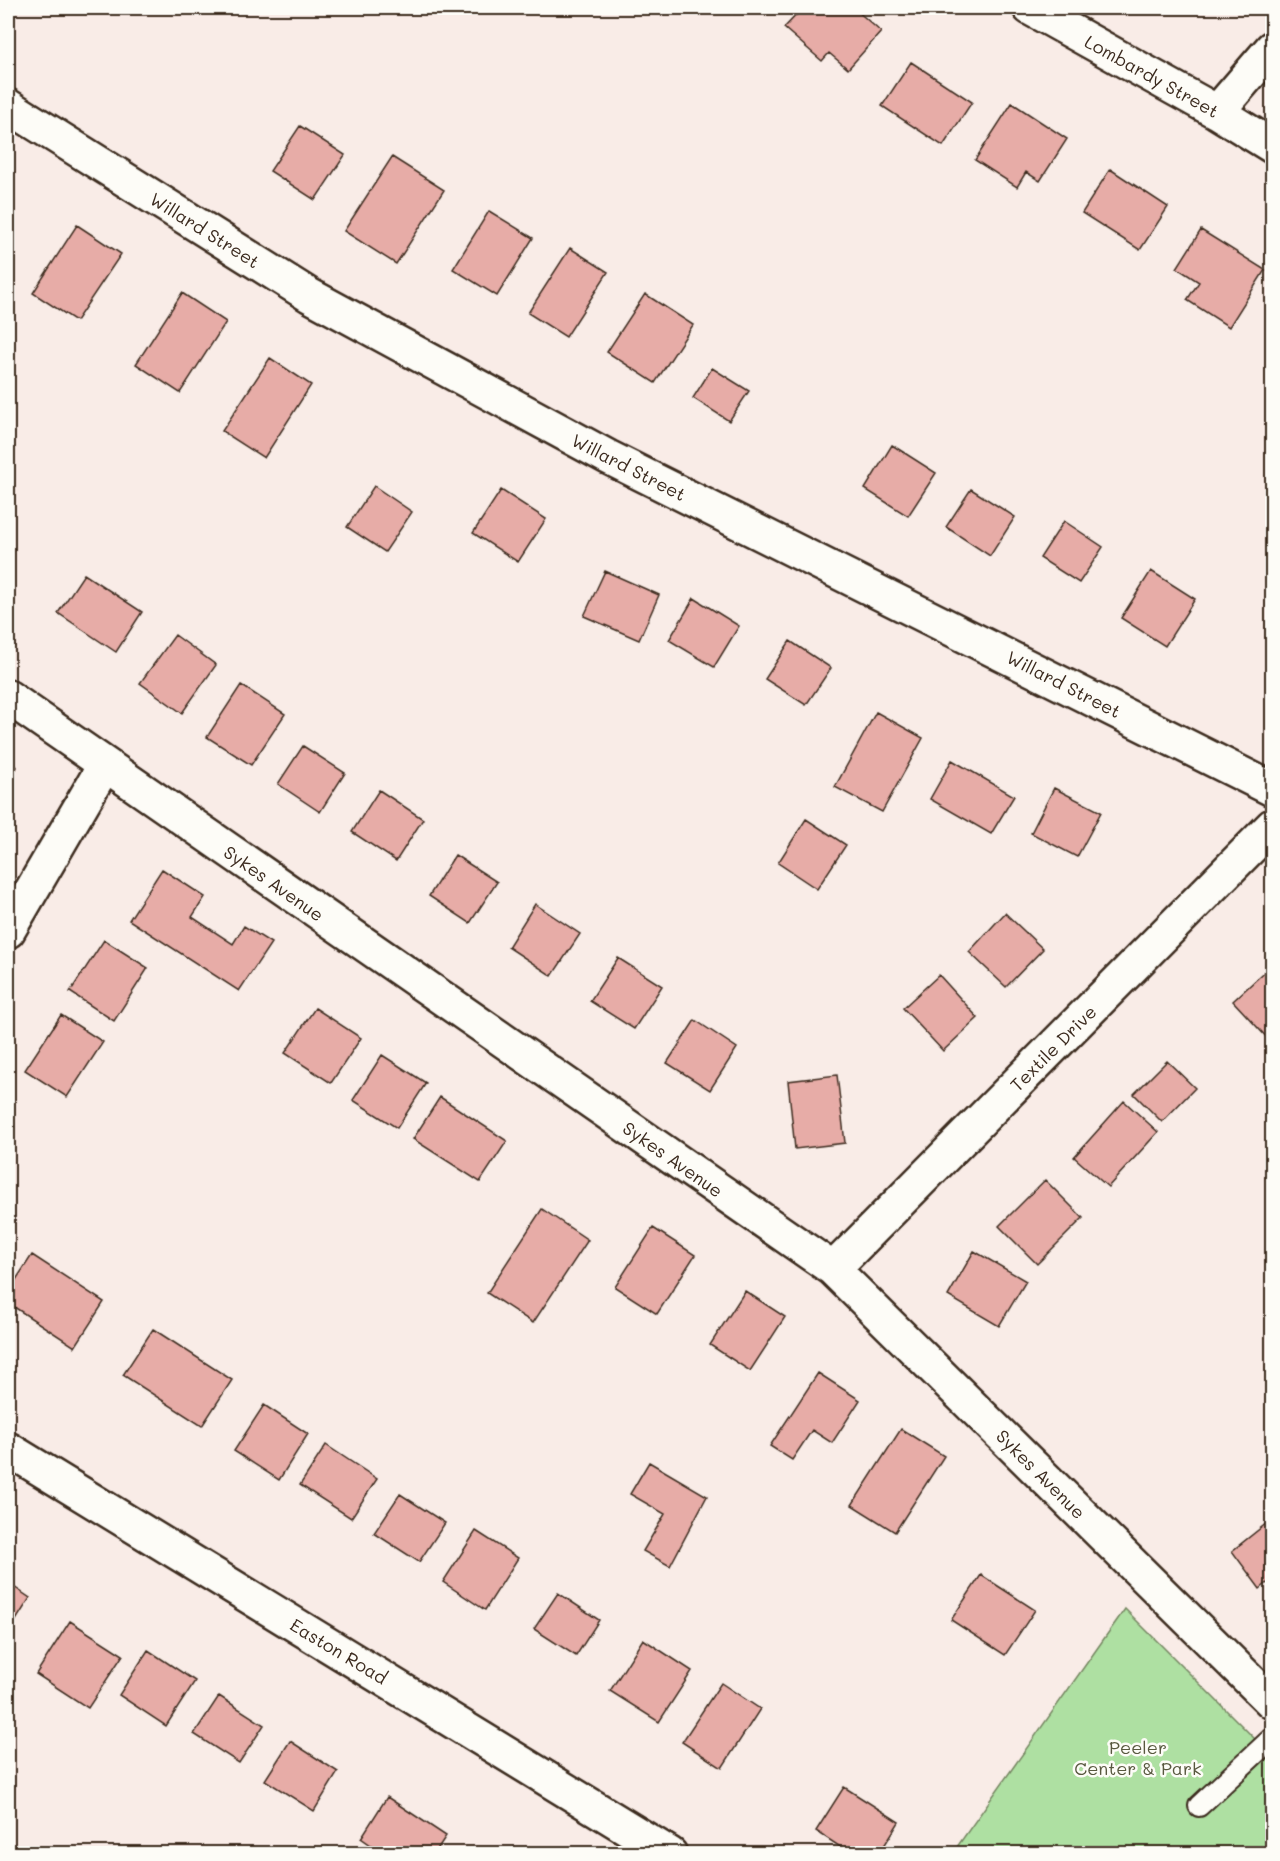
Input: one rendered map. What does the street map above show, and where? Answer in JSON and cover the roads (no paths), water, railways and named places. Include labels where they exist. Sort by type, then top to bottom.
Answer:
[{"type":"street","name":"Lombardy Street","points":[[1030,8],[1217,112],[1272,146]]},
{"type":"street","points":[[1217,112],[1272,48]]},
{"type":"street","name":"Willard Street","points":[[8,106],[309,295],[597,451],[1272,789]]},
{"type":"street","name":"Sykes Avenue","points":[[8,697],[104,766],[833,1269],[1272,1701]]},
{"type":"street","points":[[8,931],[104,766]]},
{"type":"street","name":"Textile Drive","points":[[833,1269],[1272,826]]},
{"type":"street","name":"Easton Road","points":[[8,1449],[670,1854]]},
{"type":"lane","points":[[1199,1806],[1272,1738]]},
{"type":"park label","name":"Peeler Center & Park","points":[[1138,1757]]}]
